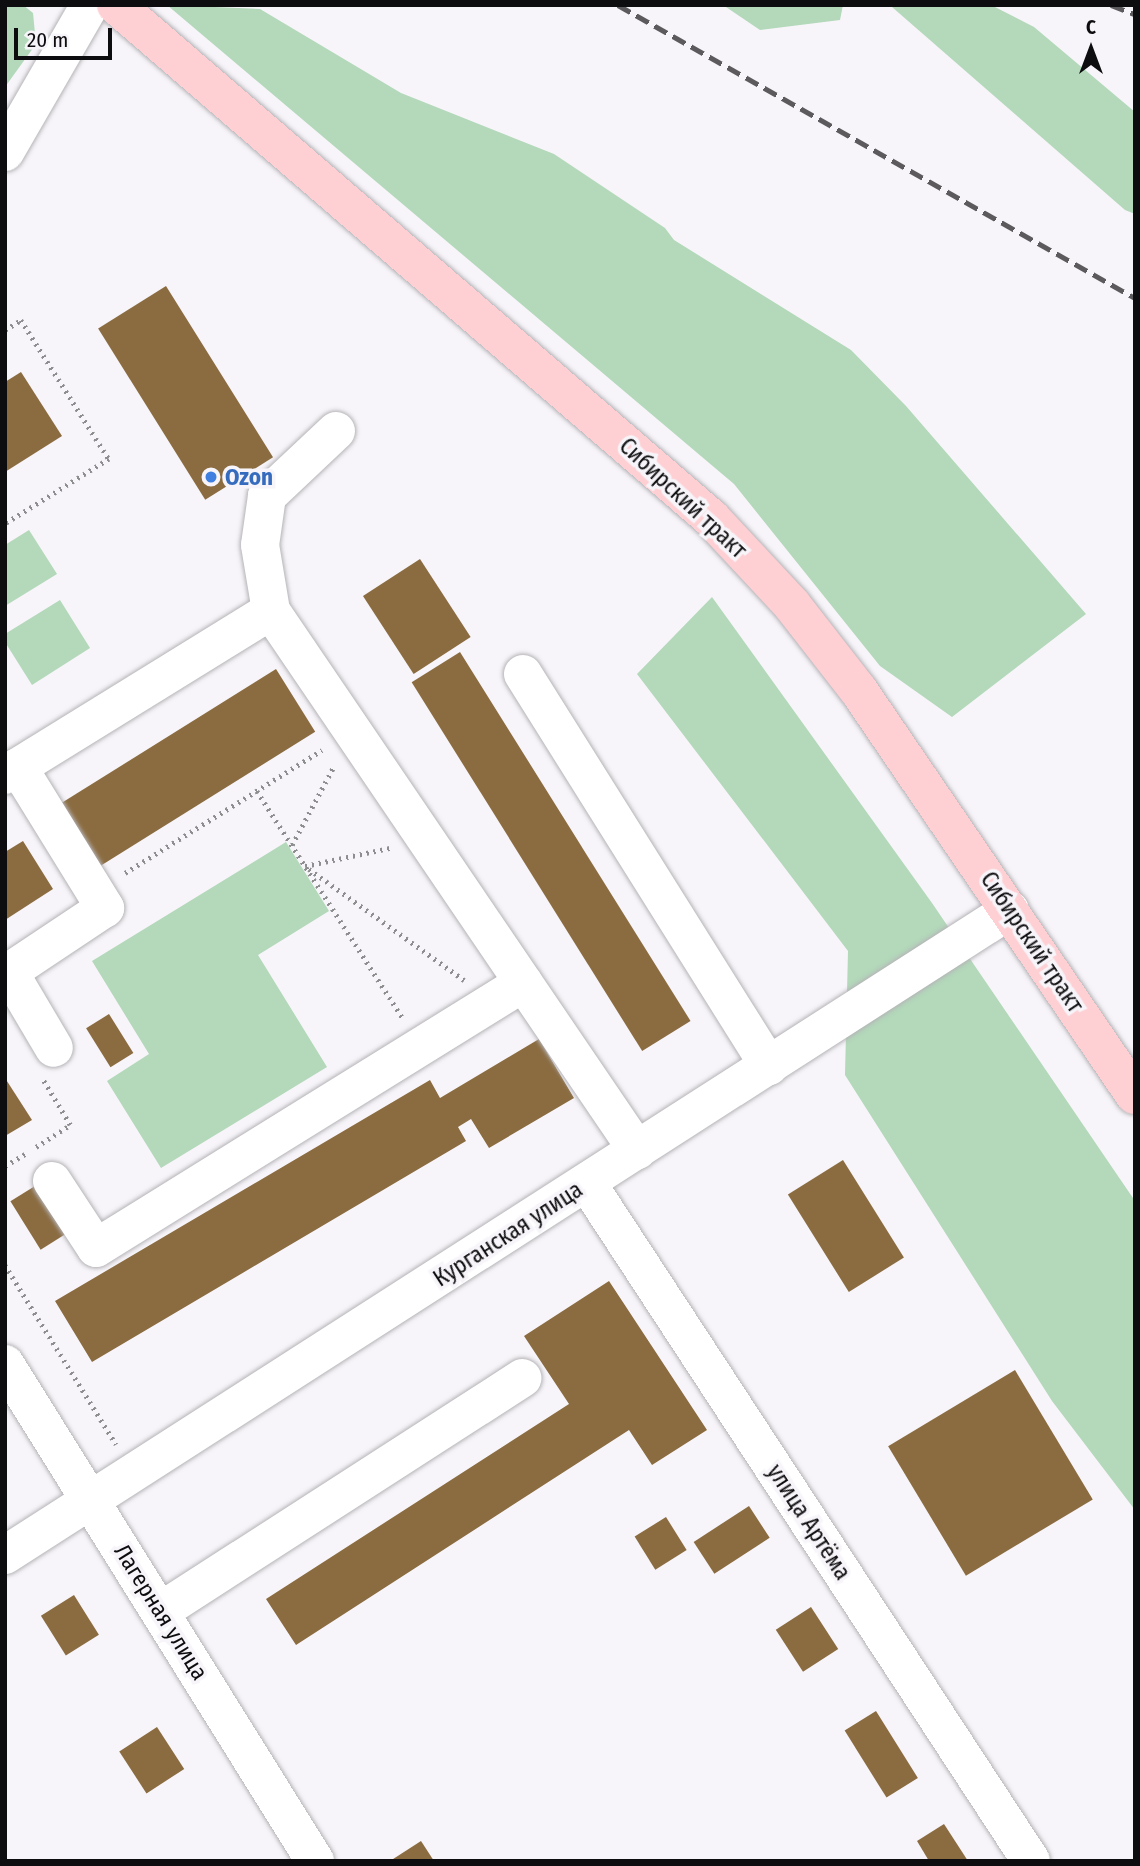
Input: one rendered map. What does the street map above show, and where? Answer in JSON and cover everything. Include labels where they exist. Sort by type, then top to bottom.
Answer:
[{"type":"main road","name":"Сибирский тракт","points":[[116,5],[711,518],[792,605],[859,691],[1135,1095]]},
{"type":"street","points":[[5,152],[90,5]]},
{"type":"street","points":[[336,431],[267,496],[260,545],[271,611],[426,840],[508,992],[637,1150]]},
{"type":"street","points":[[46,1060],[9,972],[105,908],[12,771],[271,611]]},
{"type":"street","points":[[523,674],[769,1066]]},
{"type":"street","name":"Курганская улица","points":[[5,1555],[1010,910]]},
{"type":"street","points":[[52,1181],[96,1248],[508,992]]},
{"type":"street","name":"улица Артёма","points":[[587,1183],[1031,1861]]},
{"type":"street","name":"Лагерная улица","points":[[5,1364],[93,1501],[315,1861]]},
{"type":"street","points":[[161,1611],[522,1378]]},
{"type":"path","points":[[5,330],[21,320],[108,459],[5,524]]},
{"type":"path","points":[[96,892],[352,731]]},
{"type":"path","points":[[292,845],[352,731]]},
{"type":"path","points":[[257,791],[421,1046]]},
{"type":"path","points":[[305,866],[426,840]]},
{"type":"path","points":[[305,866],[508,992]]},
{"type":"path","points":[[5,1166],[70,1125],[46,1060]]},
{"type":"path","points":[[5,1265],[135,1474]]},
{"type":"green space","points":[[5,5],[23,5],[33,13],[36,44],[5,87]]},
{"type":"green space","points":[[167,5],[260,9],[401,93],[554,154],[665,228],[674,240],[851,350],[906,406],[1086,614],[952,717],[880,666],[734,484]]},
{"type":"green space","points":[[723,5],[843,5],[840,20],[760,30]]},
{"type":"green space","points":[[991,5],[1034,27],[1135,112],[1135,214],[1125,210],[892,7]]},
{"type":"green space","points":[[29,530],[57,574],[5,606],[5,545]]},
{"type":"green space","points":[[712,597],[932,903],[1135,1201],[1135,1510],[1052,1401],[845,1075],[848,951],[637,674]]},
{"type":"green space","points":[[60,600],[90,648],[32,685],[5,642],[5,634]]},
{"type":"green space","points":[[286,842],[329,911],[258,955],[327,1067],[161,1168],[107,1081],[149,1054],[92,961]]},
{"type":"building","points":[[166,286],[273,457],[205,500],[98,328]]},
{"type":"building","points":[[21,372],[62,436],[5,472],[5,382]]},
{"type":"building","points":[[420,559],[471,637],[414,674],[363,596]]},
{"type":"building","points":[[460,652],[691,1021],[642,1051],[412,682]]},
{"type":"building","points":[[276,669],[315,732],[101,866],[61,803]]},
{"type":"building","points":[[23,841],[53,889],[5,920],[5,852]]},
{"type":"building","points":[[109,1014],[133,1053],[110,1067],[86,1028]]},
{"type":"building","points":[[539,1039],[574,1098],[489,1148],[471,1119],[458,1127],[466,1141],[92,1362],[55,1301],[430,1080],[440,1098]]},
{"type":"building","points":[[5,1078],[32,1120],[5,1136]]},
{"type":"building","points":[[843,1160],[904,1258],[849,1292],[788,1194]]},
{"type":"building","points":[[35,1186],[65,1234],[41,1250],[10,1201]]},
{"type":"building","points":[[609,1281],[707,1430],[652,1465],[629,1430],[296,1645],[266,1599],[569,1404],[524,1336]]},
{"type":"building","points":[[1015,1370],[1093,1499],[966,1576],[888,1446]]},
{"type":"building","points":[[749,1506],[770,1538],[714,1574],[694,1542]]},
{"type":"building","points":[[666,1517],[687,1550],[655,1570],[635,1537]]},
{"type":"building","points":[[74,1595],[99,1635],[66,1656],[41,1616]]},
{"type":"building","points":[[811,1607],[838,1649],[803,1672],[776,1630]]},
{"type":"building","points":[[876,1711],[918,1778],[886,1798],[845,1731]]},
{"type":"building","points":[[157,1727],[184,1769],[146,1793],[119,1752]]},
{"type":"building","points":[[944,1824],[968,1861],[929,1861],[917,1841]]},
{"type":"building","points":[[421,1841],[434,1861],[390,1861]]},
{"type":"railway","points":[[618,5],[1135,298]]},
{"type":"railway","points":[[1111,5],[1135,14]]},
{"type":"place","name":"Ozon","points":[[211,477]]}]
